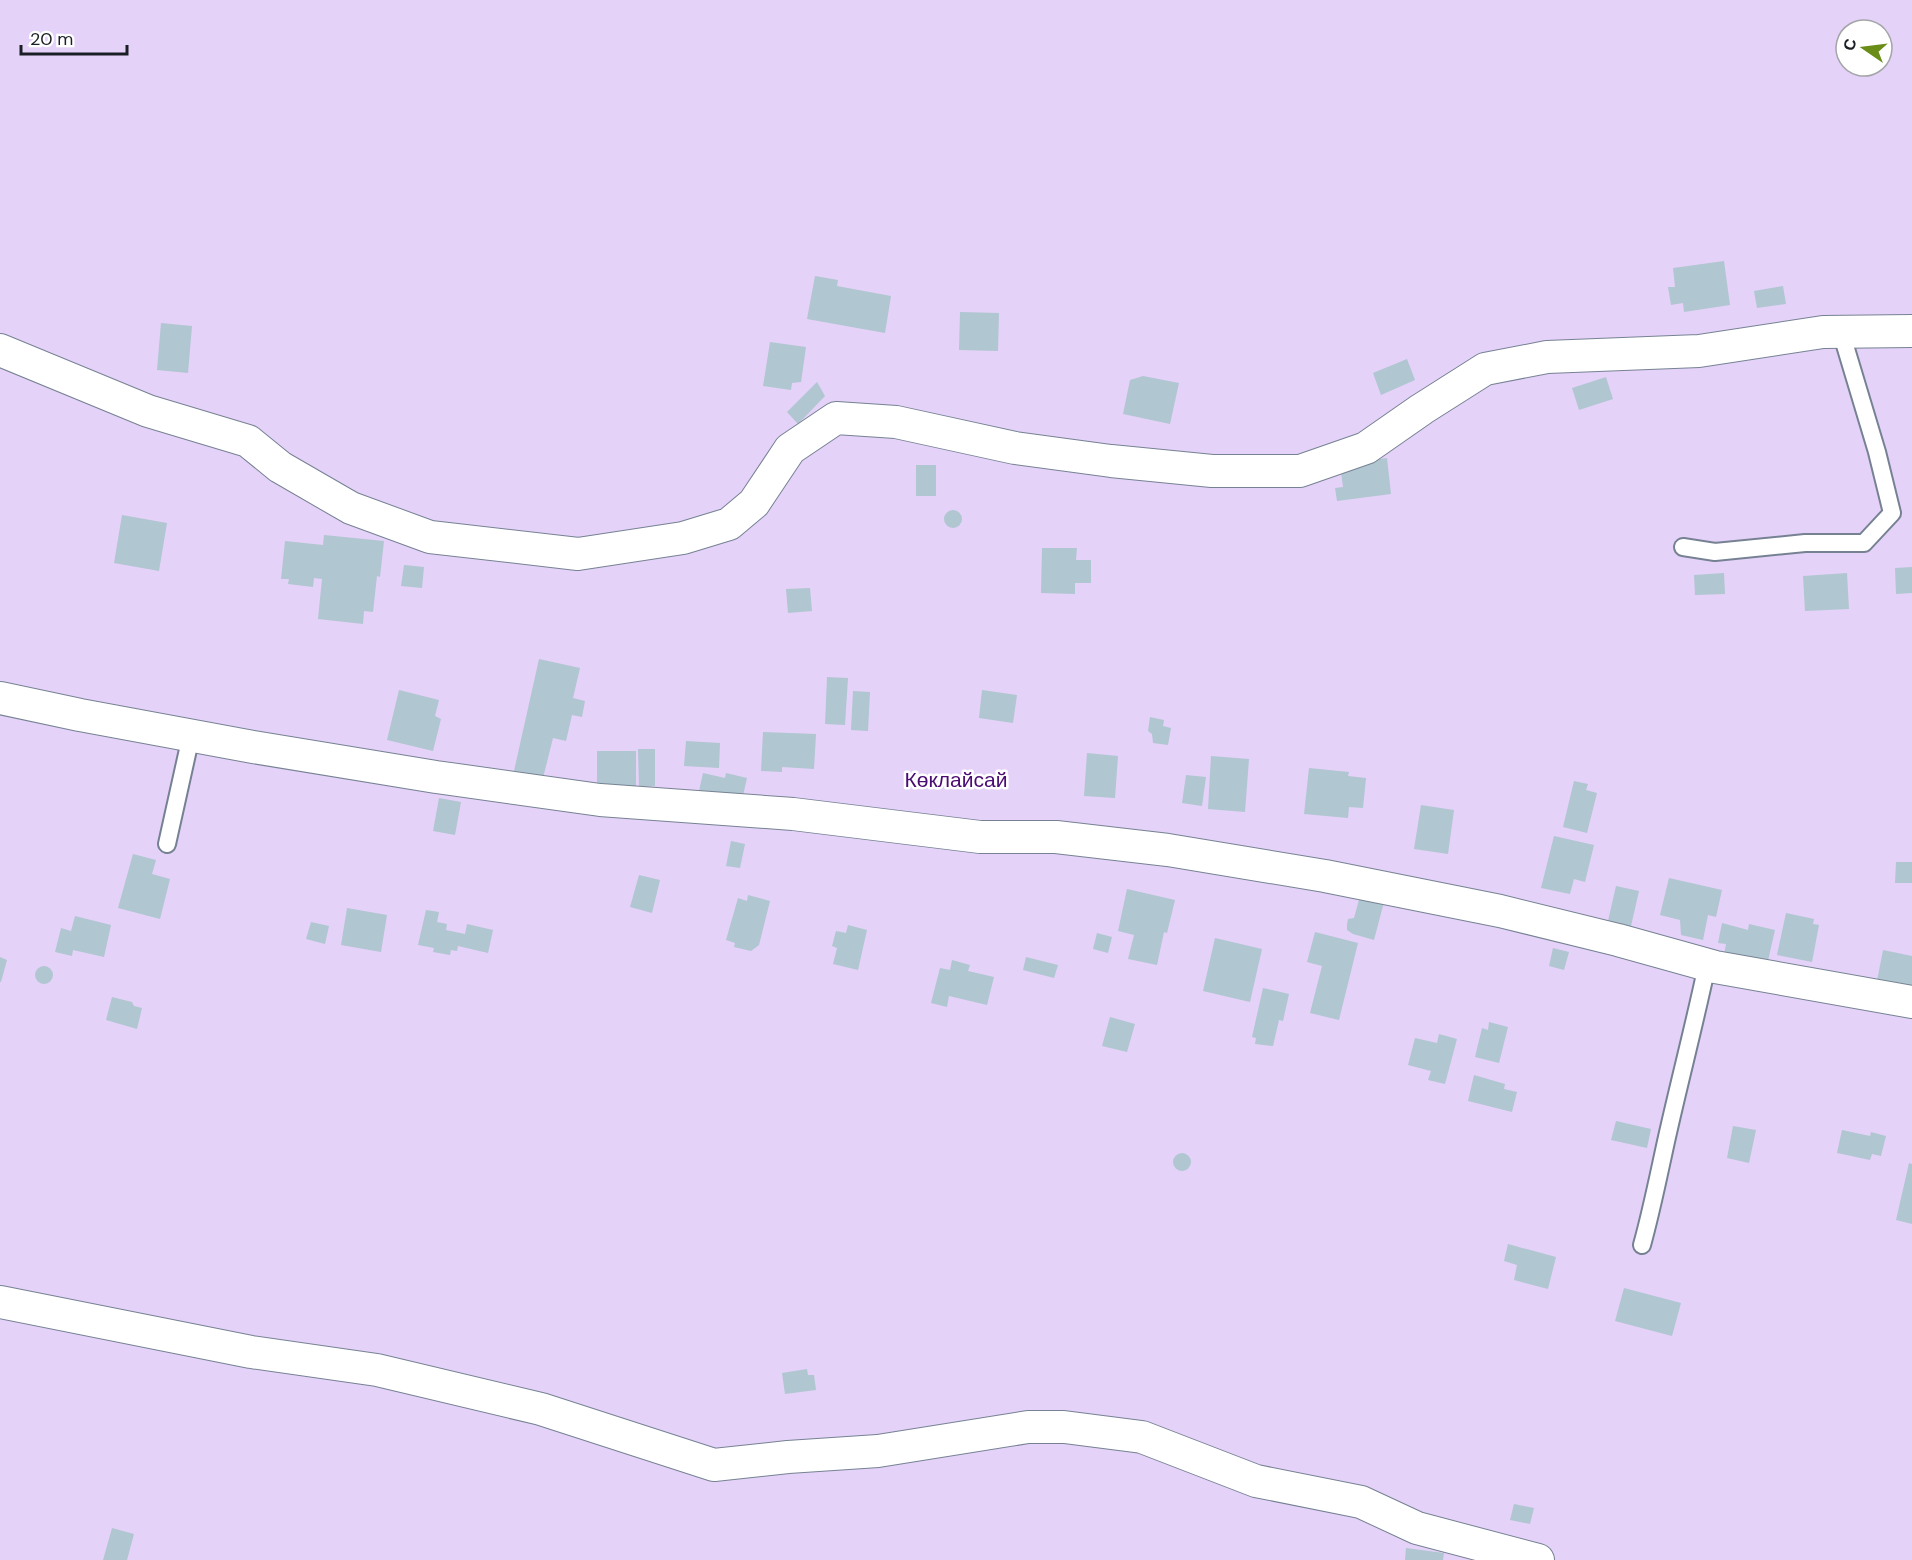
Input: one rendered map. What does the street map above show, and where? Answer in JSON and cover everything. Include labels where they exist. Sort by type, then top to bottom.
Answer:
[{"type":"street","points":[[0,350],[148,411],[248,441],[280,467],[351,508],[430,537],[578,554],[683,538],[729,524],[754,503],[790,449],[836,418],[896,422],[1015,448],[1111,461],[1212,471],[1300,471],[1366,448],[1485,369],[1547,357],[1699,351],[1800,335],[1912,331]]},
{"type":"street","points":[[0,698],[191,736],[436,777],[600,800],[793,814],[980,837],[1056,837],[1168,850],[1325,876],[1500,911],[1707,965],[1912,1002]]},
{"type":"street","points":[[0,1302],[251,1352],[377,1370],[541,1409],[714,1466],[788,1457],[878,1451],[1028,1427],[1064,1427],[1142,1437],[1256,1481],[1361,1502],[1417,1528],[1538,1560]]},
{"type":"lane","points":[[1683,547],[1714,552],[1805,543],[1864,543],[1892,513],[1877,452],[1841,332]]},
{"type":"lane","points":[[167,844],[191,736]]},
{"type":"lane","points":[[1642,1245],[1652,1210],[1707,965]]},
{"type":"green space","name":"Көклайсай","points":[[0,0],[1912,0],[1912,1560],[0,1560]]},
{"type":"building","points":[[1724,261],[1730,305],[1684,312],[1683,303],[1671,305],[1668,287],[1675,287],[1673,268]]},
{"type":"building","points":[[815,276],[838,280],[837,286],[891,296],[885,333],[807,319]]},
{"type":"building","points":[[1783,286],[1786,304],[1757,308],[1754,291]]},
{"type":"building","points":[[960,312],[999,313],[998,351],[959,350]]},
{"type":"building","points":[[161,323],[192,326],[188,373],[157,370]]},
{"type":"building","points":[[770,342],[806,347],[801,382],[792,383],[791,390],[763,386]]},
{"type":"building","points":[[1407,359],[1415,380],[1381,395],[1373,373]]},
{"type":"building","points":[[1143,376],[1179,383],[1170,424],[1123,414],[1130,380]]},
{"type":"building","points":[[1606,377],[1613,399],[1579,410],[1572,388]]},
{"type":"building","points":[[817,382],[825,396],[798,424],[787,412]]},
{"type":"building","points":[[1387,458],[1391,494],[1337,501],[1335,488],[1343,487],[1340,464]]},
{"type":"building","points":[[916,465],[936,465],[936,496],[916,496]]},
{"type":"building","points":[[953,510],[959,513],[962,519],[959,525],[953,528],[947,525],[944,519],[947,513]]},
{"type":"building","points":[[122,515],[167,523],[159,571],[114,563]]},
{"type":"building","points":[[324,535],[384,541],[373,612],[364,611],[363,624],[318,619],[322,579],[314,578],[313,587],[288,584],[289,579],[281,579],[285,541],[323,545]]},
{"type":"building","points":[[1042,548],[1077,548],[1076,560],[1091,560],[1091,583],[1075,583],[1075,594],[1041,593]]},
{"type":"building","points":[[404,565],[424,567],[422,588],[401,586]]},
{"type":"building","points":[[1912,567],[1912,593],[1896,594],[1895,568]]},
{"type":"building","points":[[1724,573],[1725,594],[1695,595],[1694,575]]},
{"type":"building","points":[[1847,573],[1849,609],[1805,611],[1803,576]]},
{"type":"building","points":[[810,588],[812,611],[788,613],[786,589]]},
{"type":"building","points":[[539,659],[580,668],[573,698],[585,701],[582,717],[572,715],[566,741],[553,738],[543,778],[514,771]]},
{"type":"building","points":[[827,677],[848,678],[845,725],[825,724]]},
{"type":"building","points":[[399,690],[439,700],[435,716],[441,719],[433,751],[387,740]]},
{"type":"building","points":[[982,690],[1017,695],[1013,723],[979,718]]},
{"type":"building","points":[[853,691],[870,692],[868,731],[851,730]]},
{"type":"building","points":[[1150,717],[1164,720],[1163,726],[1171,728],[1168,745],[1153,743],[1152,734],[1148,731]]},
{"type":"building","points":[[763,732],[816,734],[814,769],[782,767],[782,772],[761,771]]},
{"type":"building","points":[[686,741],[720,743],[719,768],[684,766]]},
{"type":"building","points":[[638,749],[655,749],[655,786],[639,787]]},
{"type":"building","points":[[597,751],[636,751],[636,789],[597,789]]},
{"type":"building","points":[[1087,753],[1118,756],[1115,798],[1084,796]]},
{"type":"building","points":[[1211,756],[1249,759],[1245,812],[1208,809]]},
{"type":"building","points":[[1309,768],[1349,772],[1348,776],[1366,778],[1363,808],[1349,807],[1348,818],[1304,814]]},
{"type":"building","points":[[703,773],[725,778],[726,773],[747,778],[742,800],[699,791]]},
{"type":"building","points":[[1186,775],[1206,777],[1202,806],[1182,803]]},
{"type":"building","points":[[1574,781],[1588,784],[1586,790],[1597,793],[1587,833],[1563,827]]},
{"type":"building","points":[[439,798],[461,802],[455,835],[433,831]]},
{"type":"building","points":[[1421,805],[1454,810],[1448,854],[1414,849]]},
{"type":"building","points":[[1554,836],[1594,845],[1585,882],[1574,879],[1570,894],[1541,888]]},
{"type":"building","points":[[731,841],[745,844],[740,868],[726,866]]},
{"type":"building","points":[[133,854],[156,860],[152,874],[170,879],[160,919],[118,908]]},
{"type":"building","points":[[1896,862],[1912,862],[1912,883],[1895,883]]},
{"type":"building","points":[[639,875],[660,880],[652,913],[630,907]]},
{"type":"building","points":[[1669,878],[1722,890],[1716,917],[1708,915],[1703,940],[1681,935],[1680,920],[1660,915]]},
{"type":"building","points":[[1616,886],[1639,891],[1631,926],[1608,921]]},
{"type":"building","points":[[1127,889],[1175,900],[1167,933],[1164,932],[1157,965],[1128,959],[1134,935],[1118,931]]},
{"type":"building","points":[[748,895],[770,901],[759,945],[751,951],[734,947],[735,943],[726,940],[738,898],[747,901]]},
{"type":"building","points":[[1360,896],[1384,902],[1374,940],[1347,930],[1348,919],[1354,918]]},
{"type":"building","points":[[347,908],[387,915],[381,952],[341,945]]},
{"type":"building","points":[[426,910],[439,912],[437,922],[447,924],[446,930],[465,934],[467,924],[493,930],[488,953],[458,946],[457,951],[451,950],[450,955],[433,952],[434,948],[418,945]]},
{"type":"building","points":[[1786,913],[1814,919],[1813,924],[1819,925],[1812,962],[1777,955]]},
{"type":"building","points":[[75,916],[111,925],[104,957],[73,950],[72,956],[55,952],[61,928],[71,931]]},
{"type":"building","points":[[311,922],[329,926],[325,944],[306,939]]},
{"type":"building","points":[[1722,923],[1748,930],[1749,924],[1775,930],[1767,965],[1724,955],[1726,944],[1718,943]]},
{"type":"building","points":[[848,925],[867,930],[858,970],[833,964],[837,948],[832,946],[836,931],[846,933]]},
{"type":"building","points":[[1315,932],[1358,943],[1339,1020],[1310,1013],[1322,966],[1307,962]]},
{"type":"building","points":[[1097,933],[1112,937],[1108,953],[1093,949]]},
{"type":"building","points":[[1215,938],[1262,949],[1250,1002],[1203,991]]},
{"type":"building","points":[[1553,948],[1569,952],[1564,970],[1549,966]]},
{"type":"building","points":[[1883,950],[1912,956],[1912,988],[1877,981]]},
{"type":"building","points":[[0,957],[7,960],[1,982],[0,982]]},
{"type":"building","points":[[1026,957],[1058,965],[1054,978],[1023,970]]},
{"type":"building","points":[[952,960],[970,965],[968,971],[994,977],[987,1005],[949,996],[947,1007],[931,1003],[940,968],[950,970]]},
{"type":"building","points":[[44,966],[50,969],[53,975],[50,981],[44,984],[38,981],[35,975],[38,969]]},
{"type":"building","points":[[1263,988],[1289,994],[1283,1021],[1279,1020],[1273,1046],[1255,1044],[1256,1038],[1252,1037]]},
{"type":"building","points":[[112,997],[132,1002],[134,1006],[142,1008],[137,1029],[106,1020]]},
{"type":"building","points":[[1110,1017],[1135,1024],[1127,1052],[1102,1046]]},
{"type":"building","points":[[1489,1022],[1508,1027],[1499,1063],[1475,1057],[1482,1028],[1488,1030]]},
{"type":"building","points":[[1439,1034],[1457,1039],[1445,1084],[1428,1080],[1431,1071],[1408,1065],[1415,1038],[1437,1043]]},
{"type":"building","points":[[1474,1075],[1505,1084],[1504,1089],[1517,1092],[1512,1112],[1468,1101]]},
{"type":"building","points":[[1616,1121],[1651,1129],[1647,1148],[1611,1140]]},
{"type":"building","points":[[1733,1126],[1756,1130],[1749,1163],[1727,1158]]},
{"type":"building","points":[[1842,1130],[1870,1136],[1871,1132],[1886,1136],[1881,1156],[1872,1154],[1870,1160],[1837,1153]]},
{"type":"building","points":[[1178,1153],[1186,1153],[1191,1158],[1189,1169],[1178,1171],[1173,1166],[1173,1158]]},
{"type":"building","points":[[1909,1163],[1912,1164],[1912,1224],[1896,1220]]},
{"type":"building","points":[[1508,1244],[1556,1257],[1548,1289],[1514,1280],[1517,1265],[1504,1261]]},
{"type":"building","points":[[1624,1288],[1681,1303],[1672,1336],[1615,1321]]},
{"type":"building","points":[[807,1369],[808,1375],[814,1375],[816,1390],[785,1394],[782,1373]]},
{"type":"building","points":[[1514,1504],[1534,1508],[1530,1524],[1510,1520]]},
{"type":"building","points":[[112,1528],[134,1534],[127,1560],[103,1560]]},
{"type":"building","points":[[1406,1548],[1444,1553],[1443,1560],[1405,1560]]}]
